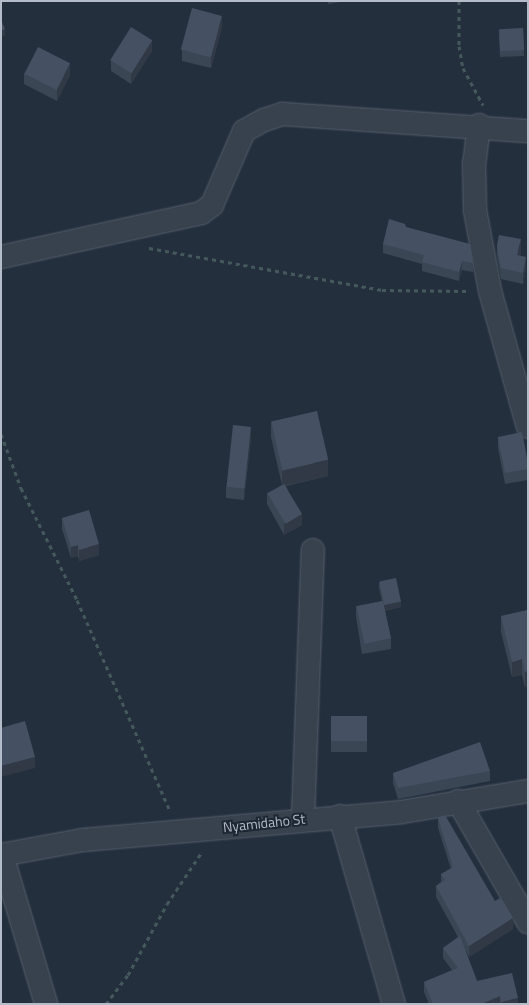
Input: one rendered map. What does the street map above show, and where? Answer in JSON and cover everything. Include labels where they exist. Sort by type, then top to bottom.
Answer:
[{"type":"street","points":[[1,257],[201,213],[212,205],[244,131],[264,120],[283,114],[528,130]]},
{"type":"street","points":[[485,126],[474,163],[475,210],[490,291],[528,428]]},
{"type":"street","points":[[303,818],[312,550]]},
{"type":"street","name":"Nyamidaho St","points":[[2,855],[83,840],[179,834],[225,826],[303,818],[401,812],[458,801],[528,791]]},
{"type":"street","points":[[458,801],[528,922]]},
{"type":"street","points":[[340,816],[394,1004]]},
{"type":"street","points":[[2,855],[46,1004]]},
{"type":"path","points":[[459,1],[459,46],[463,68],[482,100],[485,126]]},
{"type":"path","points":[[143,247],[382,290],[490,291]]},
{"type":"path","points":[[1,434],[21,488],[77,600],[179,834]]},
{"type":"path","points":[[106,1004],[128,975],[167,904],[206,846],[217,839],[225,826]]},
{"type":"building","points":[[192,8],[222,16],[211,58],[181,50]]},
{"type":"building","points":[[1,20],[5,29],[1,31]]},
{"type":"building","points":[[131,27],[152,40],[132,73],[110,60]]},
{"type":"building","points":[[523,28],[524,50],[500,51],[499,29]]},
{"type":"building","points":[[38,47],[70,63],[56,90],[24,74]]},
{"type":"building","points":[[389,219],[405,224],[406,227],[470,244],[473,263],[462,261],[459,272],[422,262],[424,255],[383,244]]},
{"type":"building","points":[[499,235],[521,239],[517,255],[526,257],[523,273],[501,268],[497,245]]},
{"type":"building","points":[[317,411],[328,460],[282,470],[271,422]]},
{"type":"building","points":[[233,425],[251,427],[244,489],[227,487]]},
{"type":"building","points":[[522,432],[528,469],[505,473],[498,437]]},
{"type":"building","points":[[284,484],[302,514],[286,524],[268,494]]},
{"type":"building","points":[[89,510],[99,544],[79,550],[78,545],[71,547],[62,518]]},
{"type":"building","points":[[396,578],[401,601],[384,605],[379,582]]},
{"type":"building","points":[[383,601],[391,638],[364,644],[357,607]]},
{"type":"building","points":[[528,610],[528,671],[525,672],[522,659],[512,662],[501,616]]},
{"type":"building","points":[[331,716],[367,716],[367,741],[331,741]]},
{"type":"building","points":[[25,721],[35,757],[1,766],[1,728]]},
{"type":"building","points":[[480,742],[490,771],[398,788],[393,773]]},
{"type":"building","points":[[445,815],[495,901],[500,898],[513,918],[469,946],[436,886],[445,880],[441,874],[453,867],[438,818]]},
{"type":"building","points":[[460,936],[477,981],[512,973],[518,998],[501,1002],[500,996],[481,1004],[433,1004],[424,982],[458,968],[443,948]]}]
